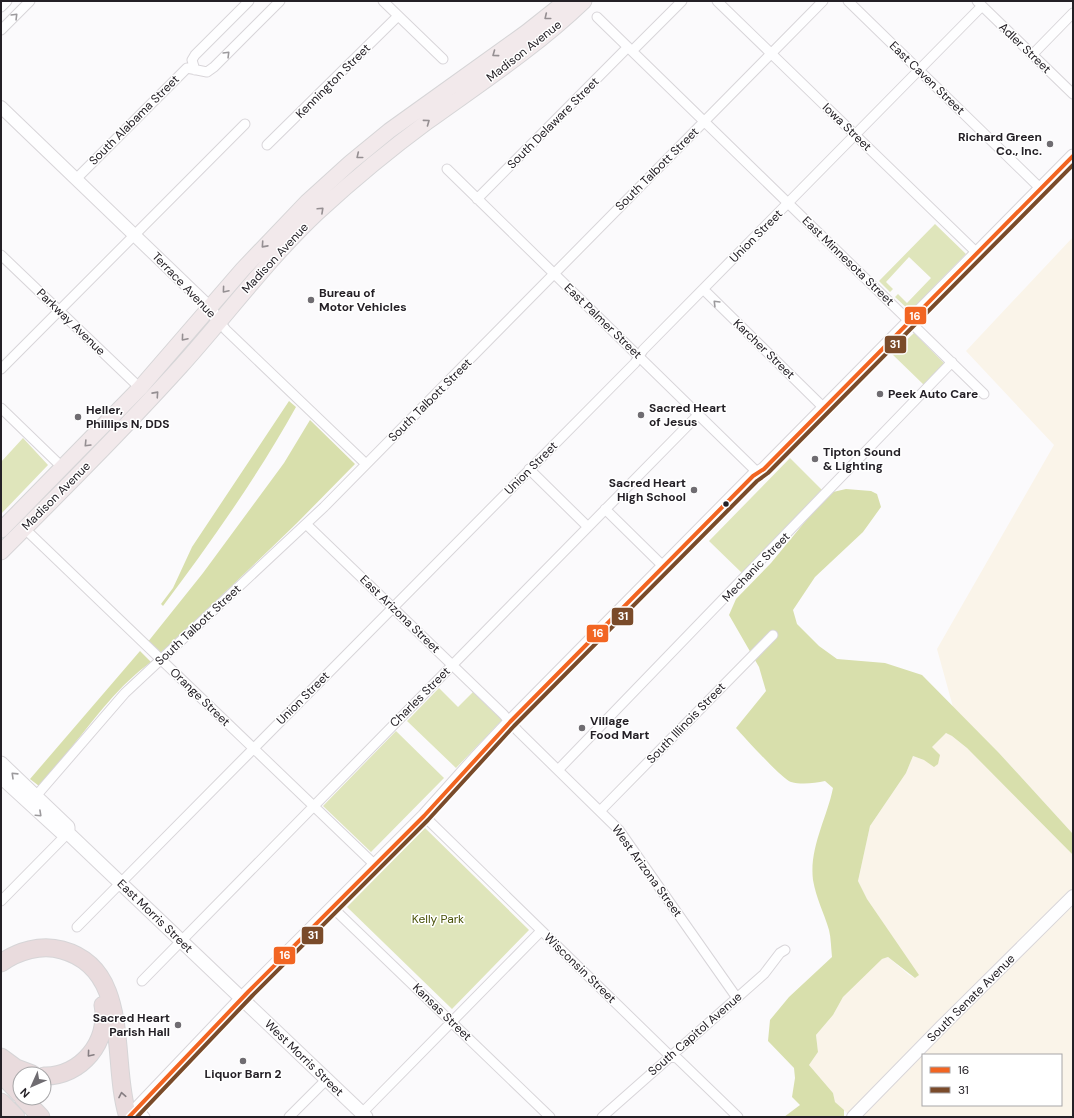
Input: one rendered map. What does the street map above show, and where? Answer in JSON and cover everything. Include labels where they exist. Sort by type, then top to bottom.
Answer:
[{"type":"highway","points":[[1,963],[21,952],[45,948],[68,951],[79,956],[91,965],[104,982],[111,999],[122,1098],[135,1115]]},
{"type":"highway","points":[[1,974],[16,964],[30,959],[47,957],[62,959],[83,970],[95,983],[104,1007],[104,1025],[101,1035],[93,1051],[83,1062],[71,1070],[61,1074],[52,1075]]},
{"type":"highway","points":[[1,1057],[13,1066]]},
{"type":"highway","points":[[1,1074],[12,1086]]},
{"type":"highway","points":[[1,1102],[16,1117]]},
{"type":"highway","points":[[31,1106],[42,1117]]},
{"type":"main road","name":"Madison Avenue","points":[[1,530],[140,388],[270,239],[307,202],[350,163],[389,131],[534,27],[566,1]]},
{"type":"main road","name":"Madison Avenue","points":[[1,552],[139,412],[286,245],[357,176],[428,121],[528,50],[584,1]]},
{"type":"main road","points":[[135,1115],[241,999],[424,816],[510,722],[758,473],[764,469],[1073,156]]},
{"type":"main road","name":"East Morris Street","points":[[1,763],[68,827],[68,833]]},
{"type":"main road","name":"East Morris Street","points":[[1,777],[60,832],[68,833],[241,999]]},
{"type":"main road","name":"West Morris Street","points":[[241,999],[364,1115]]},
{"type":"street","points":[[1,7],[7,1]]},
{"type":"street","points":[[1,30],[30,1]]},
{"type":"street","name":"South Alabama Street","points":[[195,70],[192,60],[195,55],[249,1]]},
{"type":"street","name":"South Alabama Street","points":[[76,179],[187,68],[206,72],[214,67],[280,1]]},
{"type":"street","points":[[383,1],[443,59]]},
{"type":"street","name":"South Delaware Street","points":[[477,199],[630,49],[682,1]]},
{"type":"street","name":"Iowa Street","points":[[717,1],[977,254]]},
{"type":"street","name":"South Talbott Street","points":[[36,796],[125,693],[306,524],[823,1]]},
{"type":"street","name":"East Caven Street","points":[[848,1],[1040,189]]},
{"type":"street","name":"Union Street","points":[[77,927],[635,363],[639,356],[703,289],[789,204],[919,70],[979,4]]},
{"type":"street","name":"Adler Street","points":[[979,4],[1073,94]]},
{"type":"street","points":[[1032,55],[1073,13]]},
{"type":"street","name":"Kennington Street","points":[[268,145],[398,16]]},
{"type":"street","name":"East Minnesota Street","points":[[598,17],[984,394]]},
{"type":"street","name":"Terrace Avenue","points":[[2,109],[210,308],[230,335],[366,464]]},
{"type":"street","points":[[1,370],[245,124]]},
{"type":"street","name":"East Palmer Street","points":[[447,169],[758,473]]},
{"type":"street","name":"Parkway Avenue","points":[[1,255],[140,388]]},
{"type":"street","name":"Karcher Street","points":[[703,289],[824,408]]},
{"type":"street","name":"Mechanic Street","points":[[558,770],[952,362]]},
{"type":"street","points":[[1,408],[63,468]]},
{"type":"street","name":"Charles Street","points":[[142,981],[313,805],[699,414]]},
{"type":"street","points":[[529,469],[588,526]]},
{"type":"street","points":[[605,509],[664,567]]},
{"type":"street","name":"East Arizona Street","points":[[306,524],[452,664],[510,722]]},
{"type":"street","name":"Orange Street","points":[[24,528],[375,865]]},
{"type":"street","name":"South Illinois Street","points":[[600,811],[772,635]]},
{"type":"street","name":"West Arizona Street","points":[[510,722],[619,830],[737,998]]},
{"type":"street","name":"Wisconsin Street","points":[[424,816],[671,1056],[678,1059],[738,1117]]},
{"type":"street","points":[[1,901],[68,833]]},
{"type":"street","name":"South Senate Avenue","points":[[853,1117],[1073,896]]},
{"type":"street","name":"Kansas Street","points":[[333,908],[550,1117]]},
{"type":"street","points":[[364,1115],[451,1022],[541,931]]},
{"type":"street","name":"South Capitol Avenue","points":[[602,1117],[768,970],[780,953],[785,950]]},
{"type":"street","points":[[289,1117],[326,1079]]},
{"type":"shaded area","points":[[1073,237],[1073,834],[999,753],[953,707],[937,649],[1054,445],[966,351]]},
{"type":"shaded area","points":[[946,733],[952,736],[967,748],[1073,855],[1073,1117],[851,1117],[835,1102],[833,1093],[809,1065],[818,1052],[816,1035],[833,1015],[843,997],[876,963],[888,957],[909,975],[915,978],[918,975],[867,899],[858,881],[870,826],[906,773],[913,756],[924,760],[932,747]]},
{"type":"green space","points":[[935,224],[966,254],[910,311],[895,297],[898,294],[907,303],[931,278],[909,257],[886,282],[893,289],[890,292],[879,281]]},
{"type":"green space","points":[[914,333],[946,365],[924,385],[892,354]]},
{"type":"green space","points":[[289,401],[296,407],[266,459],[199,558],[163,606],[161,604],[173,588],[192,547]]},
{"type":"green space","points":[[310,420],[355,464],[297,523],[160,655],[147,643],[203,573],[284,463]]},
{"type":"green space","points":[[23,438],[48,465],[1,514],[1,462]]},
{"type":"green space","points":[[790,458],[824,492],[744,575],[709,541]]},
{"type":"green space","points":[[846,489],[871,491],[877,494],[881,507],[863,532],[815,577],[793,610],[797,624],[819,646],[837,659],[885,663],[922,675],[999,753],[1073,834],[1073,855],[967,748],[952,736],[946,733],[932,747],[940,755],[938,764],[934,767],[924,760],[913,756],[906,773],[870,826],[858,881],[867,899],[919,975],[915,978],[888,957],[882,959],[843,997],[833,1015],[816,1035],[818,1052],[809,1065],[833,1093],[835,1102],[844,1110],[844,1117],[784,1117],[800,1105],[792,1097],[795,1078],[794,1068],[768,1041],[770,1020],[789,997],[832,957],[829,930],[814,887],[812,868],[819,833],[833,788],[825,781],[800,783],[791,782],[786,779],[736,728],[766,691],[759,667],[729,615],[736,599],[771,563],[808,518],[833,492]]},
{"type":"green space","points":[[140,651],[151,662],[128,681],[108,702],[39,786],[30,779]]},
{"type":"green space","points":[[439,688],[458,707],[473,692],[502,720],[456,768],[407,721]]},
{"type":"green space","points":[[396,731],[444,778],[371,852],[323,806]]},
{"type":"green space","name":"Kelly Park","points":[[425,828],[529,930],[452,1009],[347,907]]},
{"type":"transit line","name":"16","points":[[129,1117],[248,992],[424,816],[510,722],[753,476],[764,469],[1073,156]]},
{"type":"transit line","name":"31","points":[[137,1117],[252,996],[428,820],[514,726],[757,481],[768,473],[1073,165]]},
{"type":"place","name":"Richard Green Co., Inc.","points":[[1050,144]]},
{"type":"place","name":"Bureau of Motor Vehicles","points":[[311,300]]},
{"type":"place","name":"Peek Auto Care","points":[[880,394]]},
{"type":"place","name":"Sacred Heart of Jesus","points":[[641,415]]},
{"type":"place","name":"Heller, Phillips N, DDS","points":[[78,417]]},
{"type":"place","name":"Tipton Sound & Lighting","points":[[815,459]]},
{"type":"place","name":"Sacred Heart High School","points":[[694,490]]},
{"type":"place","name":"Village Food Mart","points":[[582,728]]},
{"type":"place","name":"Sacred Heart Parish Hall","points":[[178,1025]]},
{"type":"place","name":"Liquor Barn 2","points":[[243,1061]]}]
